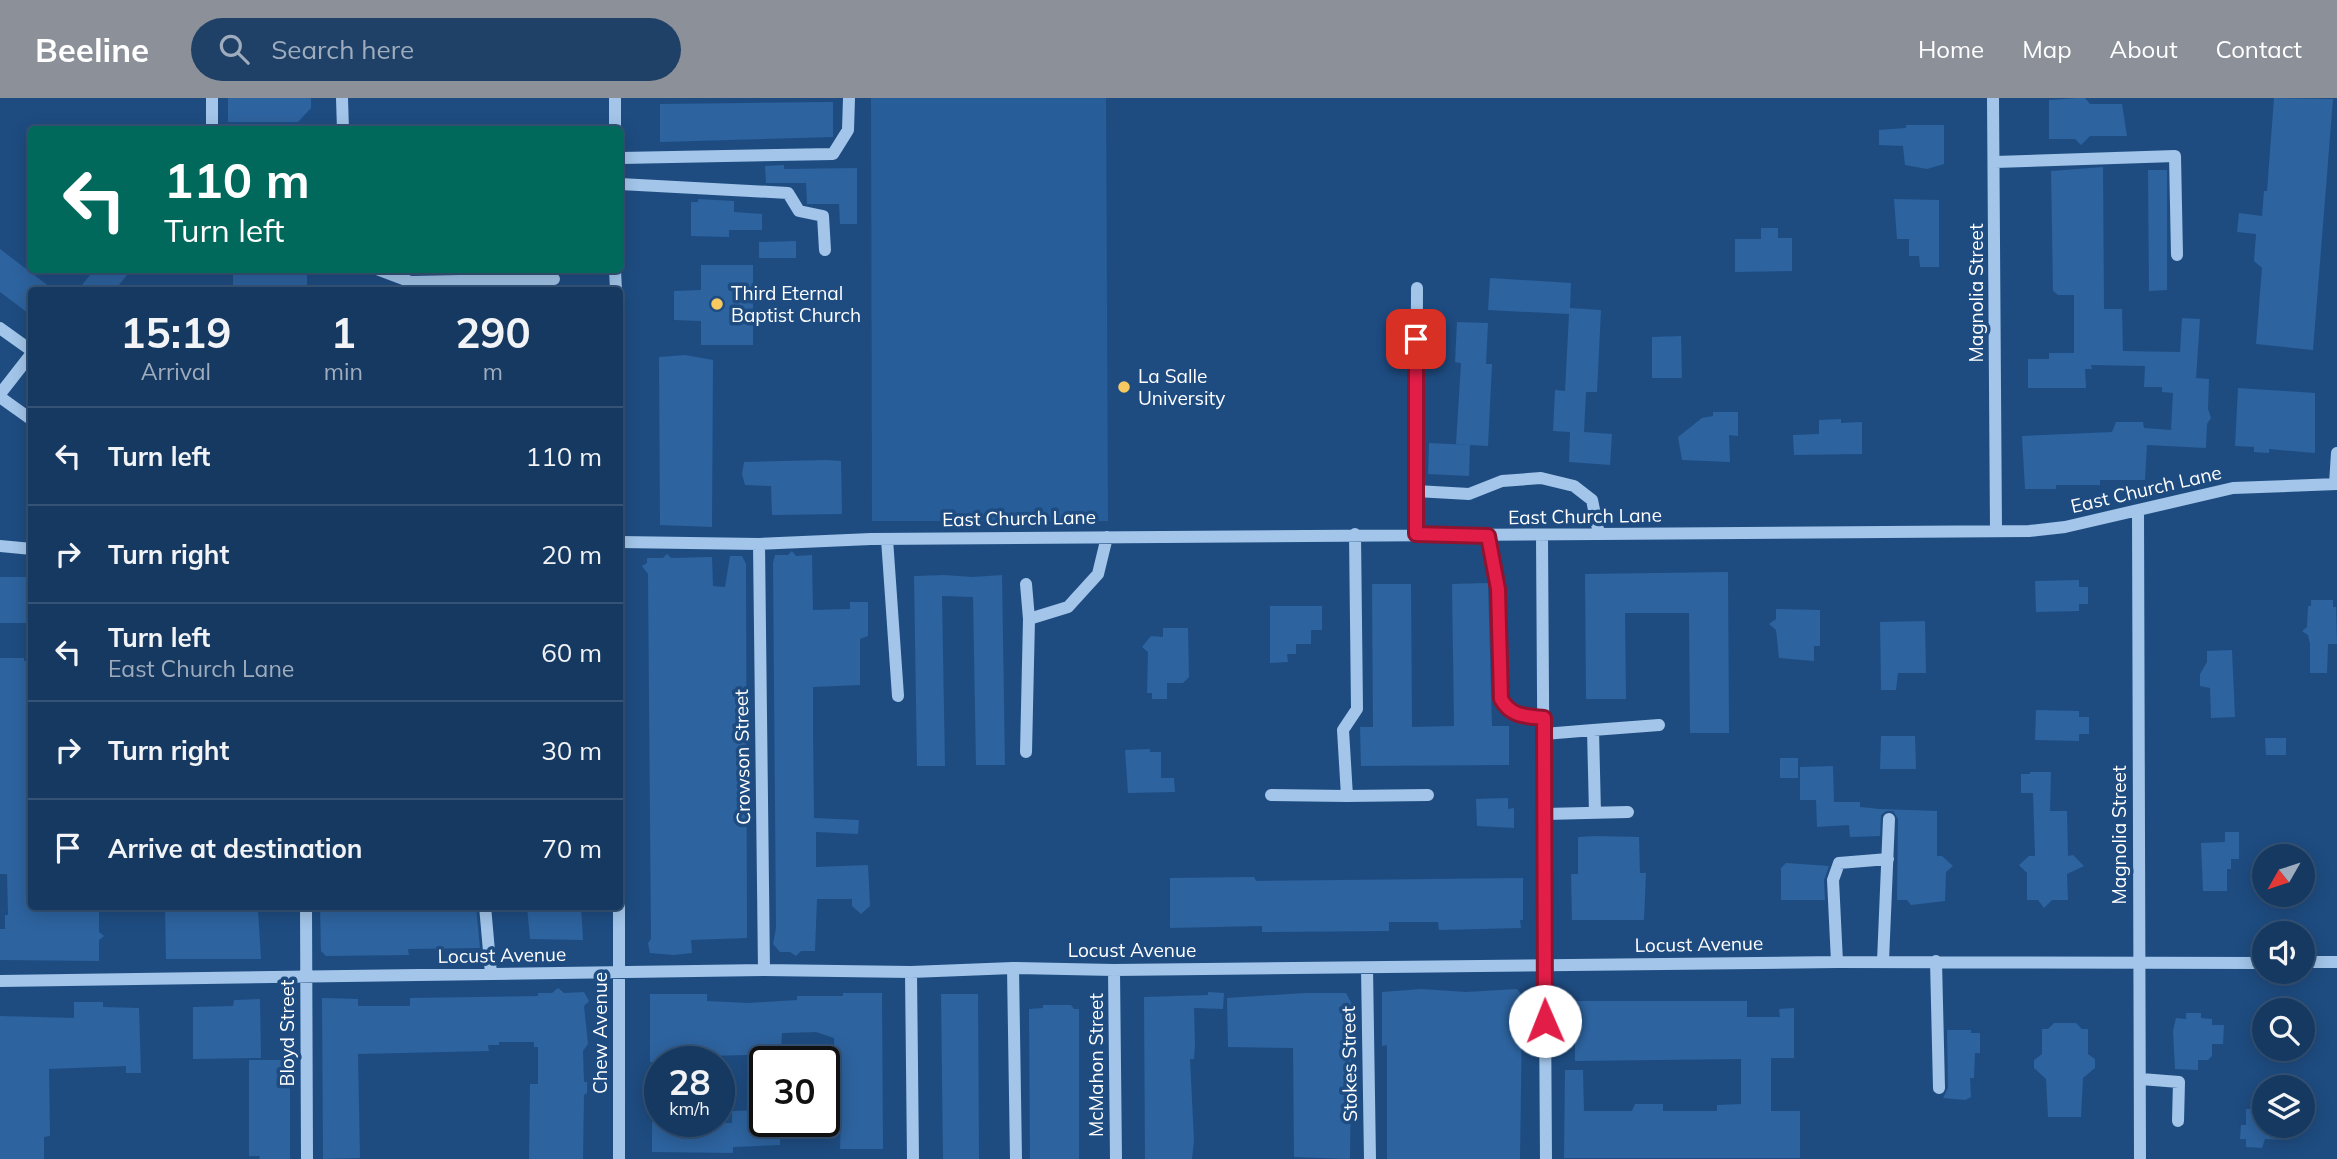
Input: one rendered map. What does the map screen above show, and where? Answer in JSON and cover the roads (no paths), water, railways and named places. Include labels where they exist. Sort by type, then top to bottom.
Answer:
[{"type":"street","points":[[212,98],[212,126]]},
{"type":"street","points":[[342,98],[343,126]]},
{"type":"street","points":[[615,98],[615,126]]},
{"type":"street","points":[[623,158],[833,154],[848,130],[849,98]]},
{"type":"street","name":"Magnolia Street","points":[[1993,98],[1996,531]]},
{"type":"street","points":[[1995,162],[2175,156],[2177,255]]},
{"type":"street","points":[[623,184],[788,193],[799,211],[823,216],[825,250]]},
{"type":"street","points":[[385,273],[411,286],[554,279]]},
{"type":"street","points":[[1416,534],[1417,288]]},
{"type":"street","points":[[0,328],[28,349]]},
{"type":"street","points":[[28,358],[0,396],[28,417]]},
{"type":"street","points":[[2336,484],[2337,453]]},
{"type":"street","points":[[1416,491],[1469,494],[1502,481],[1541,478],[1574,486],[1592,500],[1599,534]]},
{"type":"street","name":"East Church Lane","points":[[623,542],[759,544],[887,539],[2050,530],[2233,488],[2336,484]]},
{"type":"street","name":"Magnolia Street","points":[[2138,511],[2140,1159]]},
{"type":"street","points":[[1347,796],[1343,730],[1357,709],[1355,534]]},
{"type":"street","points":[[1488,536],[1498,589],[1501,699],[1507,710],[1518,715],[1544,718]]},
{"type":"street","points":[[1542,536],[1546,1159]]},
{"type":"street","points":[[1029,619],[1068,607],[1098,574],[1107,537]]},
{"type":"street","points":[[887,539],[898,696]]},
{"type":"street","name":"Crowson Street","points":[[759,544],[764,970]]},
{"type":"street","points":[[0,546],[28,549]]},
{"type":"street","points":[[1026,584],[1029,619],[1026,752]]},
{"type":"street","points":[[1544,734],[1660,725]]},
{"type":"street","points":[[1593,730],[1595,813]]},
{"type":"street","points":[[1271,795],[1429,795]]},
{"type":"street","points":[[1545,814],[1628,811]]},
{"type":"street","points":[[1883,961],[1889,819]]},
{"type":"street","points":[[1837,962],[1833,880],[1839,863],[1888,859]]},
{"type":"street","name":"Bloyd Street","points":[[306,910],[307,1159]]},
{"type":"street","points":[[485,910],[491,974]]},
{"type":"street","name":"Chew Avenue","points":[[619,910],[619,1159]]},
{"type":"street","name":"Locust Avenue","points":[[0,981],[764,970],[911,972],[1013,968],[1367,968],[1883,961],[2138,965],[2252,963]]},
{"type":"street","points":[[1936,961],[1939,1088]]},
{"type":"street","points":[[2315,962],[2337,961]]},
{"type":"street","points":[[1013,968],[1016,1159]]},
{"type":"street","name":"Stokes Street","points":[[1367,968],[1370,1159]]},
{"type":"street","name":"McMahon Street","points":[[1114,970],[1116,1159]]},
{"type":"street","points":[[911,972],[913,1159]]},
{"type":"street","points":[[2141,1079],[2179,1082],[2178,1121]]},
{"type":"place","name":"Third Eternal Baptist Church","points":[[717,304]]},
{"type":"place","name":"La Salle University","points":[[1124,387]]}]
